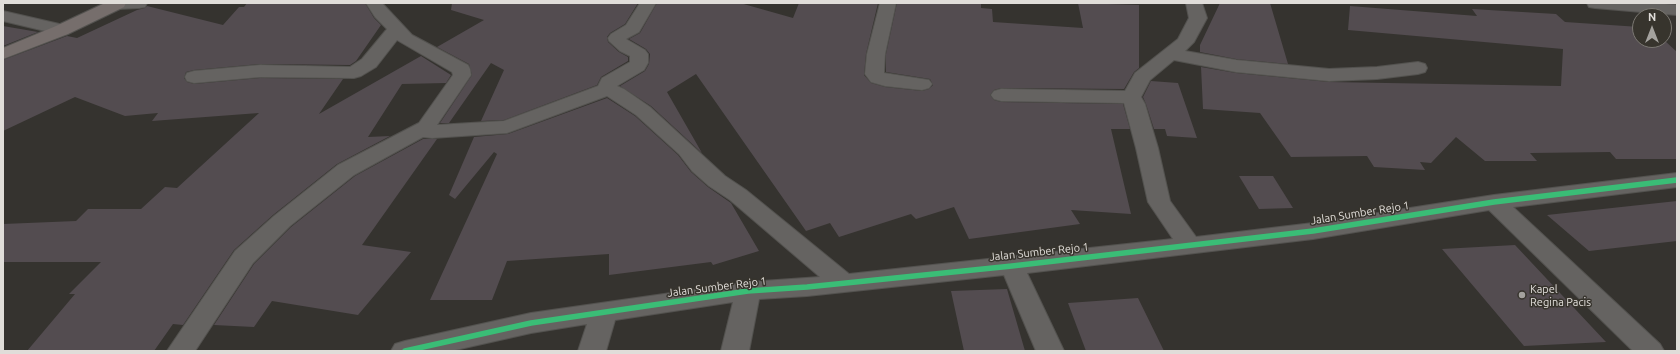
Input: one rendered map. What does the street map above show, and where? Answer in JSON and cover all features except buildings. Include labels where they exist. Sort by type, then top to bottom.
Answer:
[{"type":"main road","points":[[3,54],[62,30],[118,3]]},
{"type":"street","points":[[118,3],[139,3]]},
{"type":"street","points":[[181,351],[244,257],[282,221],[346,170],[426,126],[462,75],[461,69],[406,39],[381,13],[374,3]]},
{"type":"street","points":[[607,89],[609,82],[637,66],[639,63],[639,54],[626,47],[618,41],[617,38],[633,28],[648,3]]},
{"type":"street","points":[[888,3],[877,48],[874,74],[878,78],[884,80],[922,84]]},
{"type":"street","points":[[1131,97],[1142,77],[1185,42],[1198,18],[1194,3]]},
{"type":"street","points":[[1595,3],[1677,10]]},
{"type":"street","points":[[3,16],[62,30]]},
{"type":"street","points":[[194,77],[260,72],[354,72],[369,63],[396,29]]},
{"type":"street","points":[[1171,54],[1236,66],[1329,75],[1377,74],[1418,68]]},
{"type":"street","points":[[426,126],[425,131],[432,132],[507,127],[607,89],[617,93],[643,111],[666,131],[712,176],[738,195],[844,283]]},
{"type":"street","points":[[1001,95],[1131,97]]},
{"type":"street","points":[[1131,97],[1135,104],[1148,148],[1150,166],[1159,202],[1189,245]]},
{"type":"street","name":"Jalan Sumber Rejo 1","points":[[405,351],[531,323],[748,291],[1012,266],[1313,231],[1494,202],[1677,180]]},
{"type":"street","points":[[1494,202],[1650,351]]},
{"type":"street","points":[[1012,266],[1050,351]]},
{"type":"street","points":[[735,351],[748,291]]},
{"type":"street","points":[[592,351],[604,312]]},
{"type":"cycle path","points":[[405,351],[531,323],[748,291],[807,287],[1012,266],[1313,231],[1494,202],[1677,180]]},
{"type":"place","name":"Kapel Regina Pacis","points":[[1522,295]]}]
